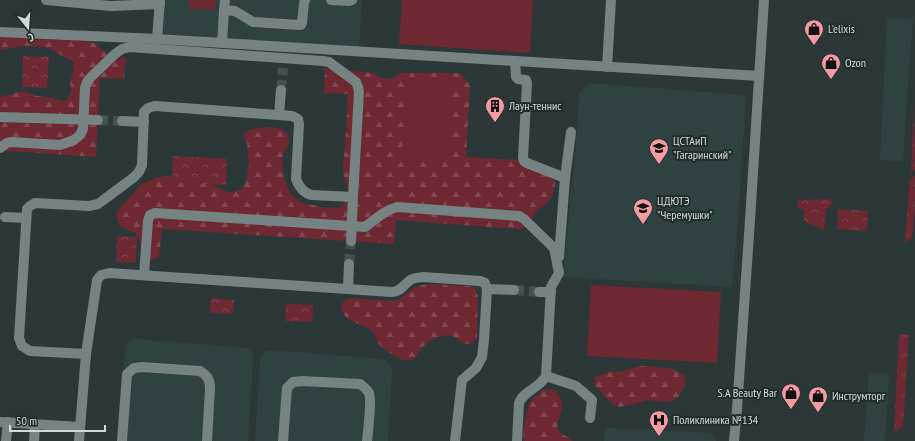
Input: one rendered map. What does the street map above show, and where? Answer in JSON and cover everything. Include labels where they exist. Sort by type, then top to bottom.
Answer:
[{"type":"lane","points":[[46,0],[111,6],[160,2],[157,40]]},
{"type":"lane","points":[[222,43],[225,5],[253,22],[301,25],[305,0]]},
{"type":"lane","points":[[331,0],[352,0]]},
{"type":"lane","points":[[607,67],[611,0]]},
{"type":"lane","points":[[734,441],[764,0]]},
{"type":"lane","points":[[0,32],[222,43],[759,76]]},
{"type":"lane","points":[[0,148],[11,142],[60,145],[74,140],[80,135],[83,129],[85,88],[87,82],[122,49],[130,47],[283,63],[329,62],[356,82],[359,92],[350,241]]},
{"type":"lane","points":[[515,61],[516,77],[518,79],[526,80],[527,83],[524,161],[527,164],[565,178]]},
{"type":"lane","points":[[279,115],[281,90]]},
{"type":"lane","points":[[86,354],[30,351],[22,346],[19,338],[27,209],[36,203],[89,206],[98,204],[133,178],[139,172],[142,165],[144,112],[148,108],[155,106],[292,116],[298,119],[300,124],[296,179],[298,184],[306,193],[312,195],[353,197]]},
{"type":"lane","points":[[0,117],[98,120]]},
{"type":"lane","points":[[122,121],[144,122]]},
{"type":"lane","points":[[517,441],[520,399],[544,381],[546,376],[551,287],[559,273],[565,178],[571,132]]},
{"type":"lane","points":[[144,275],[148,221],[150,215],[155,213],[366,227],[384,212],[397,207],[519,216],[554,248],[558,271]]},
{"type":"lane","points":[[5,217],[26,218]]},
{"type":"lane","points":[[348,289],[349,264]]},
{"type":"lane","points":[[79,441],[86,354],[97,280],[101,275],[109,273],[397,291],[411,280],[423,277],[485,283],[487,289],[482,357],[476,368],[462,380],[455,441]]},
{"type":"lane","points":[[487,289],[514,290]]},
{"type":"lane","points":[[539,292],[551,292]]},
{"type":"lane","points":[[122,441],[127,374],[134,368],[142,367],[200,371],[207,375],[210,381],[207,441]]},
{"type":"lane","points":[[546,376],[576,386],[592,400],[590,418]]},
{"type":"lane","points":[[283,441],[287,388],[293,382],[302,380],[360,384],[366,389],[370,395],[367,441]]},
{"type":"lane","points":[[6,441],[4,422],[80,427]]},
{"type":"lane","points":[[34,441],[35,424]]},
{"type":"shaded area","points":[[162,0],[362,0],[359,47],[160,34]]},
{"type":"shaded area","points":[[887,18],[913,19],[903,162],[880,160]]},
{"type":"shaded area","points":[[590,83],[746,95],[732,287],[563,277],[577,132],[579,93]]},
{"type":"shaded area","points":[[136,339],[247,348],[251,351],[253,358],[248,441],[119,441],[125,348],[131,340]]},
{"type":"shaded area","points":[[271,350],[385,359],[391,366],[392,374],[388,441],[255,441],[260,359],[266,351]]},
{"type":"shaded area","points":[[869,372],[889,374],[885,441],[864,441]]},
{"type":"shaded area","name":"Поликлиника №134","points":[[605,428],[710,433],[716,441],[604,441]]},
{"type":"green space","points":[[190,0],[216,0],[215,10],[189,9]]},
{"type":"green space","points":[[402,0],[533,0],[530,53],[399,44]]},
{"type":"green space","points":[[0,35],[87,41],[96,44],[108,55],[116,58],[126,57],[124,79],[100,78],[96,157],[0,150],[0,96],[21,91],[37,96],[66,101],[71,91],[70,81],[74,70],[72,61],[46,47],[22,46],[0,50]]},
{"type":"green space","points":[[23,56],[49,57],[47,88],[22,87]]},
{"type":"green space","points":[[322,68],[373,73],[381,78],[387,79],[395,77],[399,73],[461,73],[470,86],[466,157],[519,160],[555,180],[554,191],[551,199],[537,211],[528,225],[518,229],[396,220],[394,244],[162,229],[159,257],[150,260],[141,252],[139,238],[137,237],[136,233],[126,230],[121,226],[117,220],[117,215],[118,210],[141,185],[164,176],[210,183],[224,191],[233,192],[241,190],[245,184],[249,166],[247,143],[244,133],[262,127],[277,128],[283,130],[287,134],[289,141],[283,156],[283,169],[288,188],[296,199],[304,203],[323,207],[338,208],[342,206],[346,201],[348,194],[343,171],[343,162],[348,94],[324,93],[325,71]]},
{"type":"green space","points":[[408,80],[454,83],[448,160],[402,156]]},
{"type":"green space","points":[[914,103],[915,170],[911,172]]},
{"type":"green space","points":[[173,156],[227,159],[226,185],[172,182]]},
{"type":"green space","points":[[915,176],[915,207],[912,238],[905,243],[910,179]]},
{"type":"green space","points":[[830,199],[833,203],[826,210],[824,230],[804,221],[804,211],[797,206],[798,200]]},
{"type":"green space","points":[[838,209],[868,211],[867,231],[837,229]]},
{"type":"green space","points":[[117,236],[137,237],[136,263],[116,262]]},
{"type":"green space","points":[[428,284],[470,286],[475,289],[478,298],[477,339],[468,344],[452,336],[440,336],[432,339],[423,346],[416,357],[404,360],[392,355],[380,345],[371,331],[366,327],[353,322],[343,313],[341,305],[349,298],[393,301],[401,298],[414,288]]},
{"type":"green space","points":[[591,285],[721,292],[717,363],[587,356]]},
{"type":"green space","points":[[211,298],[234,300],[233,314],[210,313]]},
{"type":"green space","points":[[286,304],[313,305],[312,322],[285,321]]},
{"type":"green space","points":[[899,334],[909,335],[903,426],[894,432]]},
{"type":"green space","points":[[641,366],[670,368],[683,374],[686,383],[679,396],[675,400],[667,402],[644,401],[619,407],[612,403],[595,386],[595,377],[612,371],[618,372]]},
{"type":"green space","points":[[547,389],[556,391],[561,401],[562,408],[558,421],[558,430],[572,441],[524,441],[523,433],[528,406],[532,399],[543,390]]},
{"type":"tunnel","points":[[281,90],[283,68]]},
{"type":"tunnel","points":[[98,120],[122,121]]},
{"type":"tunnel","points":[[349,264],[351,241]]},
{"type":"tunnel","points":[[514,290],[539,292]]},
{"type":"place","name":"L'elixis","points":[[814,46]]},
{"type":"place","name":"Ozon","points":[[831,80]]},
{"type":"place","name":"Лаун-теннис","points":[[495,123]]},
{"type":"place","name":"ЦСТАиП \"Гагаринский\"","points":[[659,165]]},
{"type":"place","name":"ЦДЮТЭ \"Черемушки\"","points":[[643,225]]},
{"type":"place","name":"S.A Beauty Bar","points":[[791,410]]},
{"type":"place","name":"Инструмторг","points":[[818,413]]},
{"type":"place","name":"Поликлиника №134","points":[[659,437]]}]
